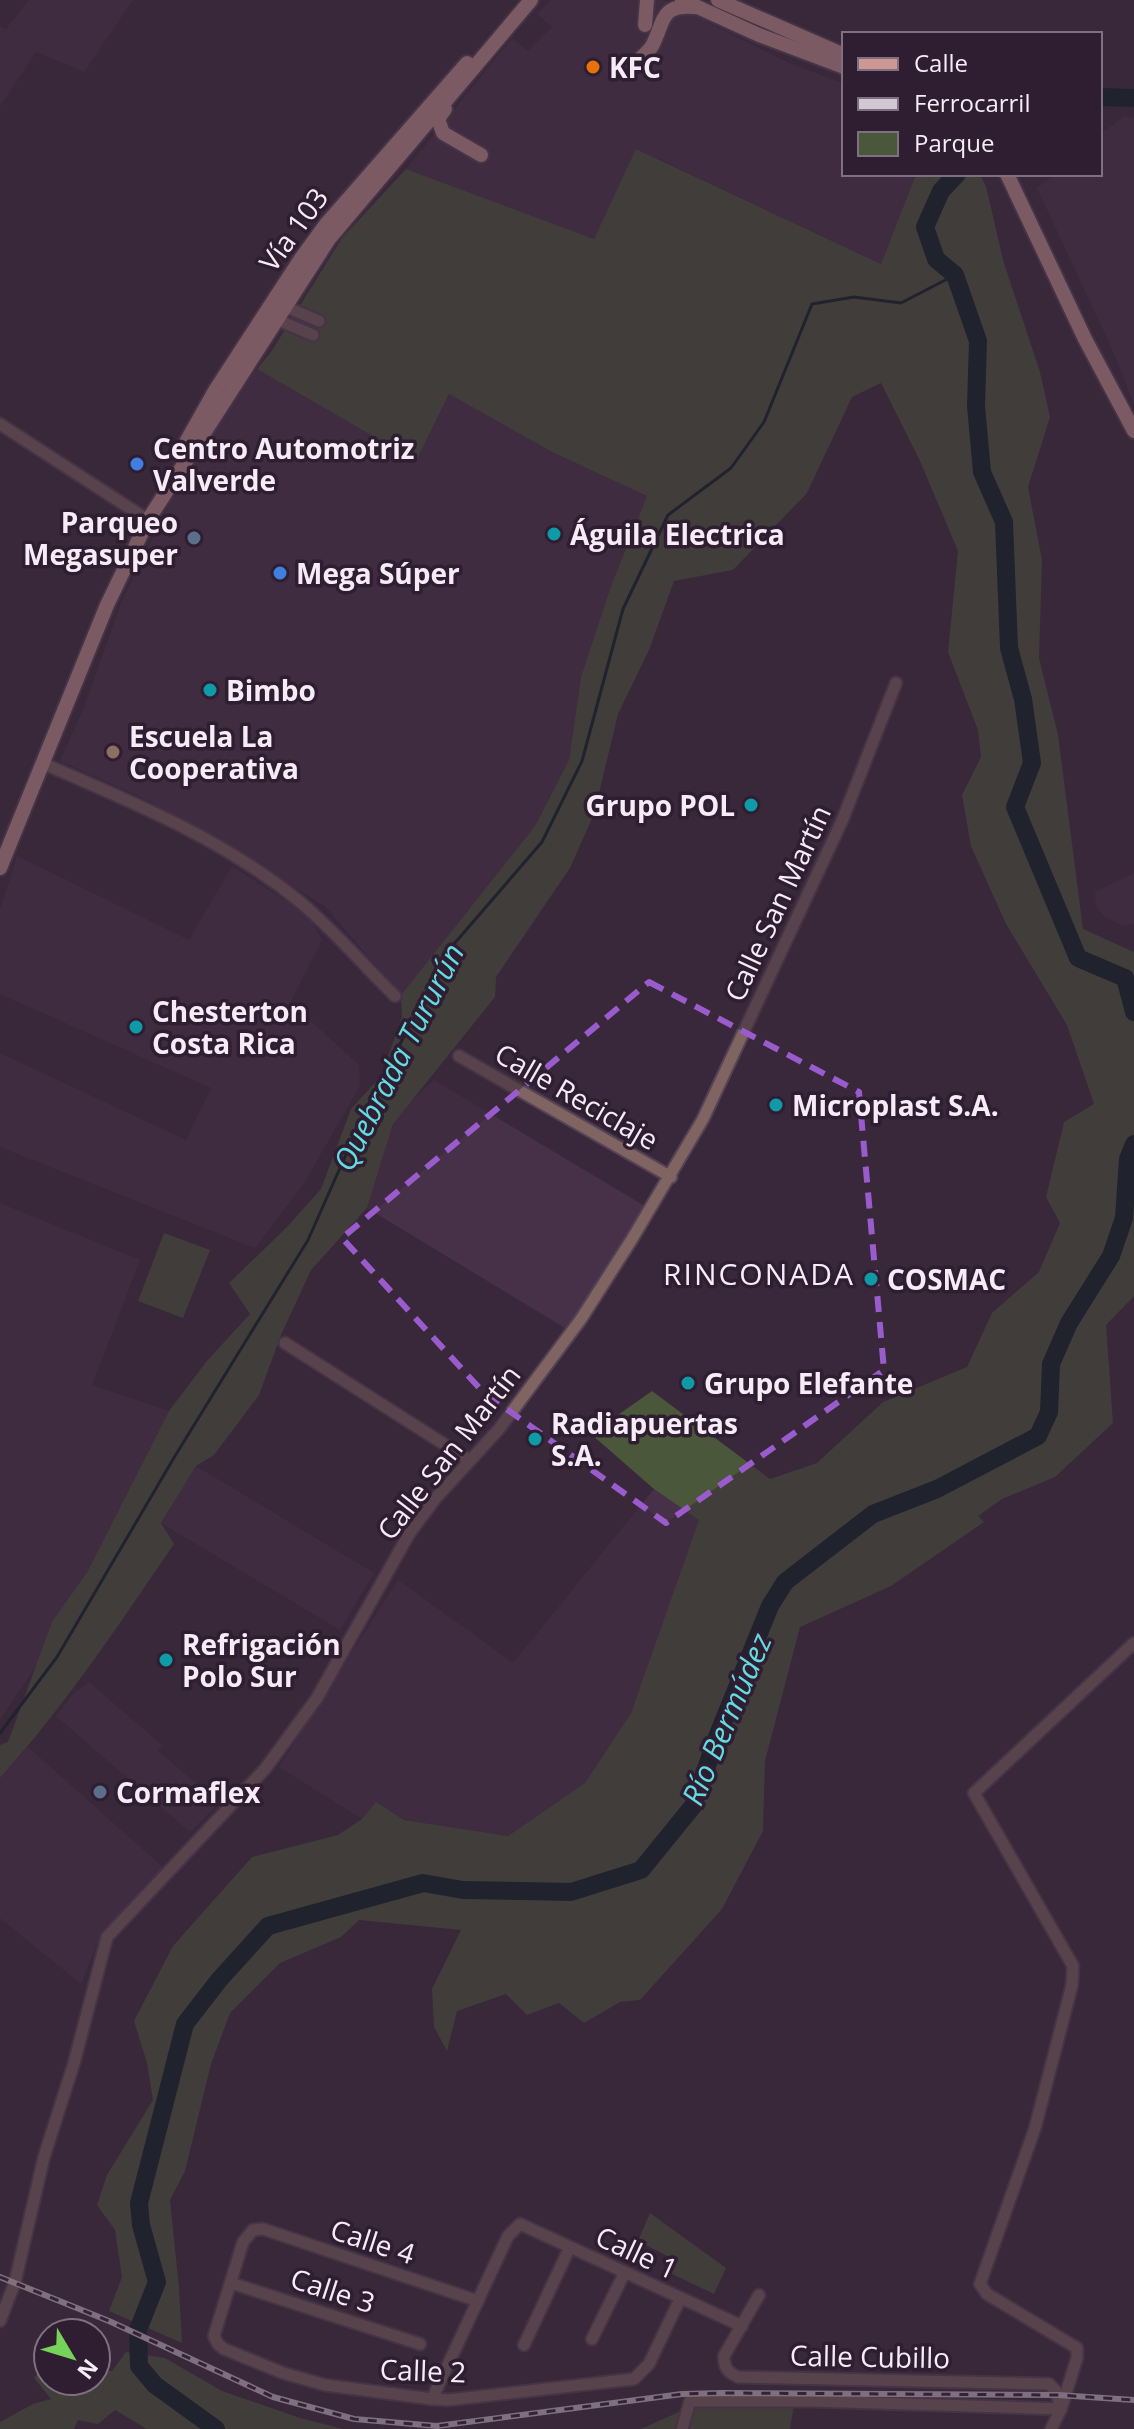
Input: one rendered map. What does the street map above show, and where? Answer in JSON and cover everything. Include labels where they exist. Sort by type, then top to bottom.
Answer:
[{"type":"main road","points":[[645,25],[647,0]]},
{"type":"main road","points":[[682,0],[700,4],[789,40],[842,55]]},
{"type":"main road","points":[[718,0],[842,55]]},
{"type":"main road","name":"Vía 103","points":[[148,520],[329,239],[529,1]]},
{"type":"main road","name":"Vía 103","points":[[0,868],[5,839],[42,763],[107,605],[216,389],[300,260],[336,212],[424,109],[529,1]]},
{"type":"main road","points":[[635,65],[652,46],[666,14],[678,7],[700,4],[759,35],[842,66]]},
{"type":"main road","points":[[481,155],[443,133],[438,119],[489,50]]},
{"type":"main road","points":[[189,438],[240,365],[269,316],[281,312],[283,294],[322,238],[384,165],[394,146],[415,136],[424,109]]},
{"type":"main road","points":[[1008,176],[1078,325],[1134,431]]},
{"type":"street","points":[[281,312],[319,321]]},
{"type":"street","points":[[281,312],[313,335]]},
{"type":"street","points":[[0,424],[148,520]]},
{"type":"street","name":"Calle San Martín","points":[[0,2321],[15,2282],[44,2157],[74,2063],[107,1937],[265,1769],[317,1698],[409,1534],[469,1460],[499,1429],[581,1319],[671,1177],[703,1119],[842,821],[896,683]]},
{"type":"street","points":[[42,763],[168,818],[230,852],[315,915],[395,996]]},
{"type":"street","name":"Calle Reciclaje","points":[[459,1056],[671,1177]]},
{"type":"street","points":[[285,1343],[469,1460]]},
{"type":"street","points":[[1051,2429],[1061,2409],[1077,2358],[1077,2348],[987,2294],[980,2284],[980,2277],[1035,2128],[1072,1985],[1073,1966],[974,1793],[1134,1643]]},
{"type":"street","name":"Calle 1","points":[[478,2301],[514,2228],[520,2224],[528,2225],[624,2274],[742,2326]]},
{"type":"street","name":"Calle 4","points":[[231,2283],[243,2242],[253,2230],[263,2229],[478,2301]]},
{"type":"street","points":[[524,2345],[570,2247]]},
{"type":"street","points":[[592,2339],[624,2274]]},
{"type":"street","name":"Calle 3","points":[[231,2283],[420,2344]]},
{"type":"street","name":"Calle 2","points":[[231,2283],[214,2336],[224,2349],[283,2373],[325,2385],[448,2400],[634,2379],[649,2364],[680,2299]]},
{"type":"street","name":"Calle Cubillo","points":[[759,2295],[724,2356],[724,2366],[738,2377],[1049,2384],[1056,2391],[1061,2409]]},
{"type":"street","points":[[432,2399],[478,2301]]},
{"type":"street","points":[[682,2429],[690,2401],[813,2401],[1061,2409]]},
{"type":"highlighted area","points":[[649,982],[859,1092],[884,1370],[666,1523],[484,1393],[342,1238]]},
{"type":"shaded area","points":[[29,0],[133,0],[84,72],[36,52],[0,106],[0,26],[6,29]]},
{"type":"shaded area","points":[[551,0],[663,0],[787,62],[842,83],[842,176],[915,176],[881,264],[637,149],[594,239],[406,169],[512,38],[528,51],[552,27],[537,14]]},
{"type":"shaded area","points":[[1124,116],[1134,118],[1134,404],[1112,349],[1037,188],[1052,176],[1102,176],[1102,133]]},
{"type":"shaded area","points":[[257,369],[416,461],[449,394],[552,452],[647,496],[611,586],[581,677],[569,760],[535,826],[401,995],[325,906],[143,798],[60,761],[83,710],[122,601],[195,451]]},
{"type":"shaded area","points":[[17,856],[189,940],[232,866],[309,916],[322,940],[289,1005],[300,1011],[359,1065],[360,1086],[303,1185],[255,1248],[0,1147],[0,1053],[186,1140],[211,1088],[0,994],[0,910]]},
{"type":"shaded area","points":[[1134,873],[1134,924],[1123,926],[1104,916],[1096,907],[1095,892]]},
{"type":"shaded area","points":[[434,1080],[648,1208],[592,1294],[565,1328],[367,1208],[393,1124],[404,1108]]},
{"type":"shaded area","points":[[0,1203],[140,1260],[92,1385],[169,1411],[58,1633],[0,1720]]},
{"type":"shaded area","points":[[196,1466],[374,1573],[340,1630],[161,1523]]},
{"type":"shaded area","points":[[654,1489],[700,1520],[631,1713],[585,1783],[508,1836],[404,1820],[376,1802],[362,1819],[279,1767],[398,1580],[513,1663]]},
{"type":"shaded area","points":[[89,1682],[162,1745],[158,1751],[219,1803],[190,1832],[56,1716],[73,1694]]},
{"type":"shaded area","points":[[28,1747],[165,1869],[103,1930],[81,1984],[0,1918],[0,1778]]},
{"type":"green space","points":[[636,149],[881,264],[915,176],[980,176],[986,186],[1003,260],[1040,372],[1050,417],[1028,487],[1042,560],[1039,658],[1058,735],[1083,929],[1134,952],[1134,1296],[1106,1325],[1113,1423],[1055,1477],[1002,1499],[978,1516],[984,1522],[891,1586],[800,1627],[765,1761],[763,1831],[722,1909],[640,2000],[620,2002],[584,2023],[559,2003],[527,2015],[506,1994],[457,2011],[447,2051],[434,2027],[432,1989],[461,1930],[359,1920],[341,1937],[280,1963],[230,2013],[211,2064],[185,2171],[170,2200],[182,2343],[109,2311],[122,2277],[115,2230],[97,2205],[107,2175],[153,2100],[147,2063],[134,2021],[173,1946],[252,1857],[338,1835],[362,1819],[376,1802],[404,1820],[508,1836],[585,1783],[631,1713],[699,1520],[654,1489],[591,1434],[652,1391],[770,1479],[817,1463],[883,1402],[967,1367],[992,1313],[1039,1272],[1060,1223],[1046,1197],[1064,1122],[1094,1104],[1067,1025],[1006,924],[971,846],[962,795],[981,757],[978,730],[948,652],[958,551],[920,461],[881,383],[852,397],[807,493],[733,570],[674,581],[649,650],[618,714],[594,814],[570,868],[496,977],[495,997],[393,1124],[367,1208],[311,1270],[281,1335],[259,1395],[214,1455],[196,1466],[161,1523],[174,1544],[69,1693],[0,1778],[0,1745],[8,1742],[52,1622],[88,1571],[169,1411],[206,1362],[250,1314],[229,1283],[321,1189],[351,1109],[381,1076],[402,1017],[401,995],[535,826],[569,760],[581,677],[611,586],[647,496],[552,452],[449,394],[416,461],[257,369],[271,352],[342,238],[406,169],[594,239]]},
{"type":"green space","points":[[164,1233],[210,1250],[183,1318],[138,1301]]},
{"type":"green space","points":[[650,2213],[726,2268],[714,2294],[668,2272],[673,2259],[638,2241]]},
{"type":"green space","points":[[126,2352],[165,2358],[222,2391],[343,2429],[147,2429],[115,2410],[98,2424],[78,2420],[74,2429],[0,2429],[0,2422],[33,2404],[51,2399],[49,2397],[112,2397],[112,2371]]},
{"type":"green space","points":[[794,2404],[790,2429],[641,2429],[681,2411],[711,2405]]},
{"type":"waterway","name":"Río Bermúdez","points":[[1102,97],[1134,98]]},
{"type":"waterway","name":"Río Bermúdez","points":[[955,176],[941,191],[925,227],[936,259],[955,275],[978,341],[976,406],[982,472],[1004,522],[1009,648],[1023,699],[1032,763],[1015,807],[1078,958],[1125,978],[1134,1012]]},
{"type":"waterway","name":"Quebrada Tururún","points":[[0,1733],[57,1657],[175,1456],[308,1240],[372,1096],[454,944],[542,842],[582,761],[623,609],[668,515],[731,468],[764,422],[812,304],[854,297],[901,303],[955,275]]},
{"type":"waterway","name":"Río Bermúdez","points":[[216,2429],[155,2385],[139,2366],[138,2330],[157,2282],[141,2225],[139,2203],[185,2024],[219,1980],[268,1926],[423,1883],[463,1890],[571,1892],[641,1870],[693,1806],[770,1606],[785,1582],[873,1514],[937,1489],[1038,1436],[1049,1412],[1051,1364],[1069,1323],[1111,1256],[1124,1218],[1128,1159],[1134,1144]]},
{"type":"railway","points":[[0,2277],[109,2321],[273,2397],[354,2419],[437,2426],[682,2394],[723,2393],[1058,2395],[1134,2400]]},
{"type":"place","name":"KFC","points":[[593,67]]},
{"type":"place","name":"Centro Automotriz Valverde","points":[[137,464]]},
{"type":"place","name":"Águila Electrica","points":[[554,534]]},
{"type":"place","name":"Parqueo Megasuper","points":[[194,538]]},
{"type":"place","name":"Mega Súper","points":[[280,573]]},
{"type":"place","name":"Bimbo","points":[[210,690]]},
{"type":"place","name":"Escuela La Cooperativa","points":[[113,752]]},
{"type":"place","name":"Grupo POL","points":[[751,805]]},
{"type":"place","name":"Chesterton Costa Rica","points":[[136,1027]]},
{"type":"place","name":"Microplast S.A.","points":[[776,1105]]},
{"type":"place","name":"COSMAC","points":[[871,1279]]},
{"type":"place","name":"Grupo Elefante","points":[[688,1383]]},
{"type":"place","name":"Radiapuertas S.A.","points":[[535,1439]]},
{"type":"place","name":"Refrigación Polo Sur","points":[[166,1660]]},
{"type":"place","name":"Cormaflex","points":[[100,1792]]},
{"type":"district","name":"RINCONADA","points":[[759,1273]]}]
